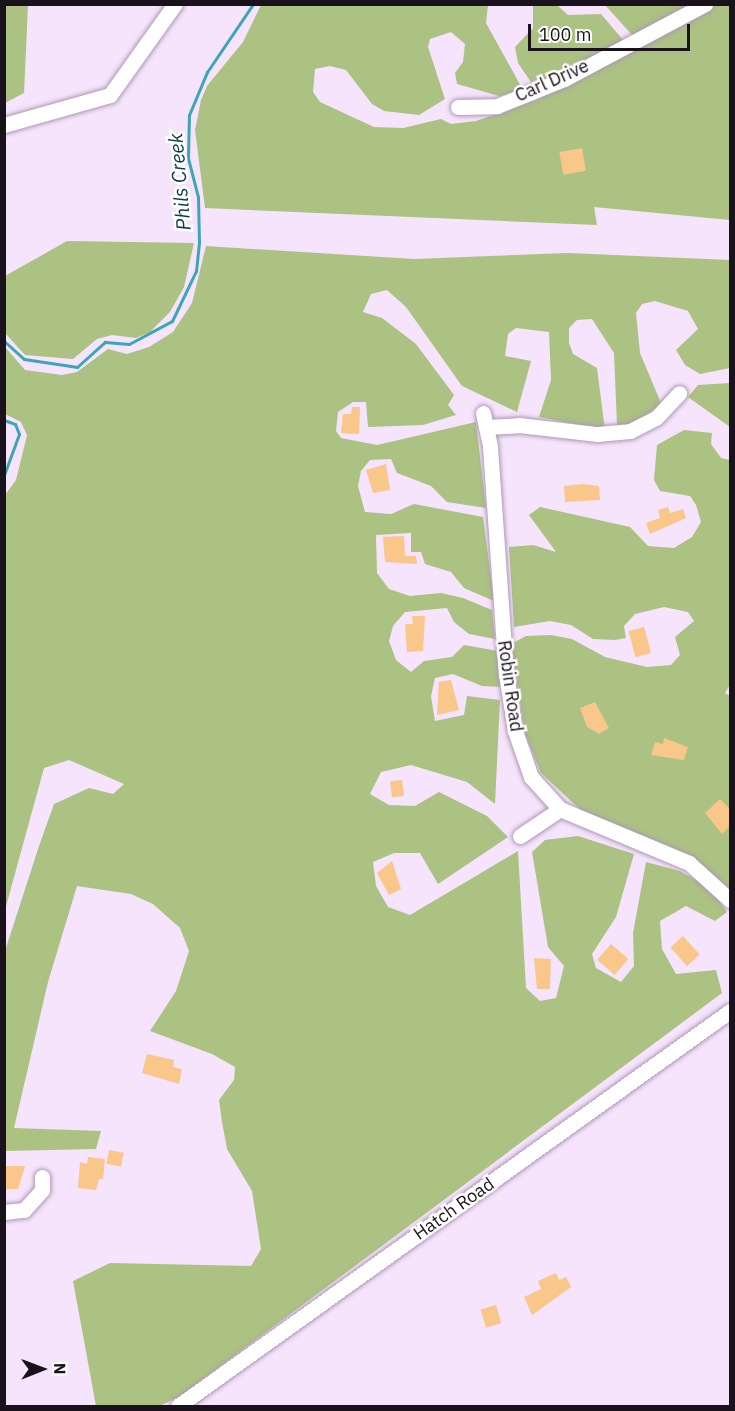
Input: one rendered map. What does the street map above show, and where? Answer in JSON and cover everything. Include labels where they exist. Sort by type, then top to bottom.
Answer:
[{"type":"street","points":[[4,125],[110,95],[175,4]]},
{"type":"street","name":"Carl Drive","points":[[458,106],[497,106],[564,79],[705,4]]},
{"type":"street","name":"Robin Road","points":[[680,393],[656,418],[630,431],[597,434],[484,420],[514,731],[531,777],[560,809],[689,863],[730,900]]},
{"type":"street","points":[[520,836],[560,809]]},
{"type":"street","name":"Hatch Road","points":[[178,1407],[730,1011]]},
{"type":"street","points":[[4,1212],[24,1210],[42,1190],[42,1177]]},
{"type":"green space","points":[[5,4],[28,5],[24,93],[5,103]]},
{"type":"green space","points":[[261,5],[488,5],[486,23],[523,90],[499,96],[457,84],[455,73],[463,62],[465,44],[451,32],[430,39],[428,47],[445,99],[419,115],[384,111],[372,104],[346,70],[330,66],[315,69],[313,92],[320,102],[374,127],[403,128],[441,119],[451,124],[476,121],[537,100],[715,5],[730,5],[730,220],[594,207],[597,225],[205,208],[195,130],[201,100],[207,86],[243,42]]},
{"type":"green space","points":[[533,5],[557,5],[568,15],[601,14],[623,40],[535,88],[518,63],[515,47],[533,28]]},
{"type":"green space","points":[[605,5],[691,5],[633,36]]},
{"type":"green space","points":[[67,241],[194,243],[184,287],[170,312],[150,332],[136,338],[112,335],[97,339],[73,359],[25,355],[5,333],[5,276]]},
{"type":"green space","points":[[206,246],[414,259],[568,253],[730,260],[730,368],[700,374],[685,365],[676,350],[698,329],[688,311],[655,301],[642,304],[636,313],[640,353],[661,403],[639,424],[617,425],[614,353],[592,319],[577,320],[569,328],[569,343],[573,354],[597,368],[605,430],[539,417],[551,380],[549,332],[516,328],[508,334],[505,356],[531,361],[517,412],[462,386],[406,307],[387,290],[371,294],[363,312],[382,318],[416,344],[454,395],[448,405],[456,415],[423,425],[368,427],[366,402],[353,402],[338,412],[336,431],[341,438],[377,445],[476,422],[486,508],[447,502],[431,486],[397,473],[391,459],[370,460],[361,471],[358,486],[365,512],[391,514],[414,504],[483,517],[494,601],[464,588],[451,572],[425,564],[421,552],[411,552],[411,533],[376,535],[377,573],[389,589],[410,596],[441,593],[463,598],[492,610],[495,639],[469,634],[454,622],[447,608],[405,612],[393,626],[389,641],[396,660],[411,672],[424,661],[452,657],[464,645],[498,651],[500,687],[482,686],[453,674],[435,678],[431,696],[435,721],[464,715],[467,696],[500,700],[495,804],[467,782],[411,765],[381,772],[370,794],[389,805],[415,806],[439,792],[487,816],[508,837],[438,884],[420,853],[394,853],[373,862],[376,886],[388,907],[410,915],[518,851],[526,988],[540,1001],[556,998],[564,966],[548,947],[532,852],[545,840],[578,836],[634,854],[616,917],[592,954],[596,968],[621,982],[634,966],[633,933],[646,862],[680,871],[711,889],[727,912],[715,921],[686,906],[660,921],[662,949],[676,974],[716,970],[722,993],[180,1396],[160,1406],[96,1406],[73,1281],[110,1263],[251,1266],[261,1249],[252,1191],[227,1149],[222,1122],[219,1100],[234,1080],[235,1067],[212,1054],[150,1031],[176,991],[189,951],[180,928],[153,904],[131,894],[77,886],[48,982],[14,1128],[101,1131],[96,1149],[5,1151],[5,951],[39,846],[54,804],[89,788],[113,794],[124,784],[69,760],[44,768],[5,910],[5,495],[16,480],[27,435],[21,422],[5,414],[5,347],[25,370],[62,375],[77,372],[108,349],[127,354],[149,347],[173,332],[192,303]]},
{"type":"green space","points":[[730,383],[730,427],[688,397],[698,385]]},
{"type":"green space","points":[[684,430],[712,433],[711,444],[721,458],[730,460],[730,685],[725,693],[730,696],[730,892],[690,860],[586,815],[541,773],[525,734],[511,644],[526,636],[551,635],[572,639],[605,657],[647,667],[671,665],[680,655],[675,637],[694,621],[688,612],[664,607],[635,614],[624,626],[626,638],[615,640],[593,639],[571,625],[550,621],[514,627],[509,547],[533,545],[556,552],[529,515],[540,507],[630,527],[648,546],[674,548],[692,537],[701,522],[696,505],[690,496],[660,491],[654,480],[657,445]]},
{"type":"building","points":[[582,148],[586,171],[563,175],[559,152]]},
{"type":"building","points":[[352,407],[360,407],[359,434],[341,433],[343,414],[351,414]]},
{"type":"building","points":[[386,464],[390,490],[373,493],[366,470]]},
{"type":"building","points":[[582,484],[599,486],[600,500],[565,502],[564,486]]},
{"type":"building","points":[[668,507],[670,513],[683,509],[686,518],[650,534],[646,523],[660,518],[658,510]]},
{"type":"building","points":[[404,536],[405,556],[416,556],[417,564],[385,562],[383,537]]},
{"type":"building","points":[[412,616],[425,616],[423,651],[407,652],[405,624],[413,624]]},
{"type":"building","points":[[644,627],[651,653],[636,657],[629,631]]},
{"type":"building","points":[[451,680],[459,710],[437,715],[439,682]]},
{"type":"building","points":[[595,702],[609,728],[599,734],[587,727],[580,708]]},
{"type":"building","points":[[664,738],[688,747],[684,760],[651,755],[655,742],[663,744]]},
{"type":"building","points":[[402,780],[404,796],[392,797],[390,781]]},
{"type":"building","points":[[720,799],[730,809],[730,826],[722,834],[705,813]]},
{"type":"building","points":[[392,861],[401,889],[389,895],[377,873]]},
{"type":"building","points":[[683,936],[700,955],[687,966],[670,947]]},
{"type":"building","points":[[611,944],[628,959],[615,975],[597,960]]},
{"type":"building","points":[[534,958],[551,959],[550,989],[537,989]]},
{"type":"building","points":[[147,1054],[174,1060],[173,1067],[182,1069],[179,1084],[142,1073]]},
{"type":"building","points":[[109,1150],[124,1153],[121,1167],[106,1164]]},
{"type":"building","points":[[88,1157],[105,1159],[103,1179],[99,1179],[96,1190],[78,1188],[80,1162],[87,1164]]},
{"type":"building","points":[[4,1166],[25,1166],[18,1189],[4,1189]]},
{"type":"building","points":[[556,1273],[559,1280],[566,1277],[571,1287],[532,1315],[524,1297],[541,1289],[538,1281]]},
{"type":"building","points":[[496,1305],[501,1323],[486,1328],[481,1309]]},
{"type":"waterway","name":"Phils Creek","points":[[4,341],[24,359],[77,367],[105,342],[129,344],[172,321],[196,271],[199,242],[198,197],[188,158],[189,115],[207,72],[253,4]]},
{"type":"waterway","name":"Phils Creek","points":[[4,420],[15,424],[19,434],[4,475]]}]
